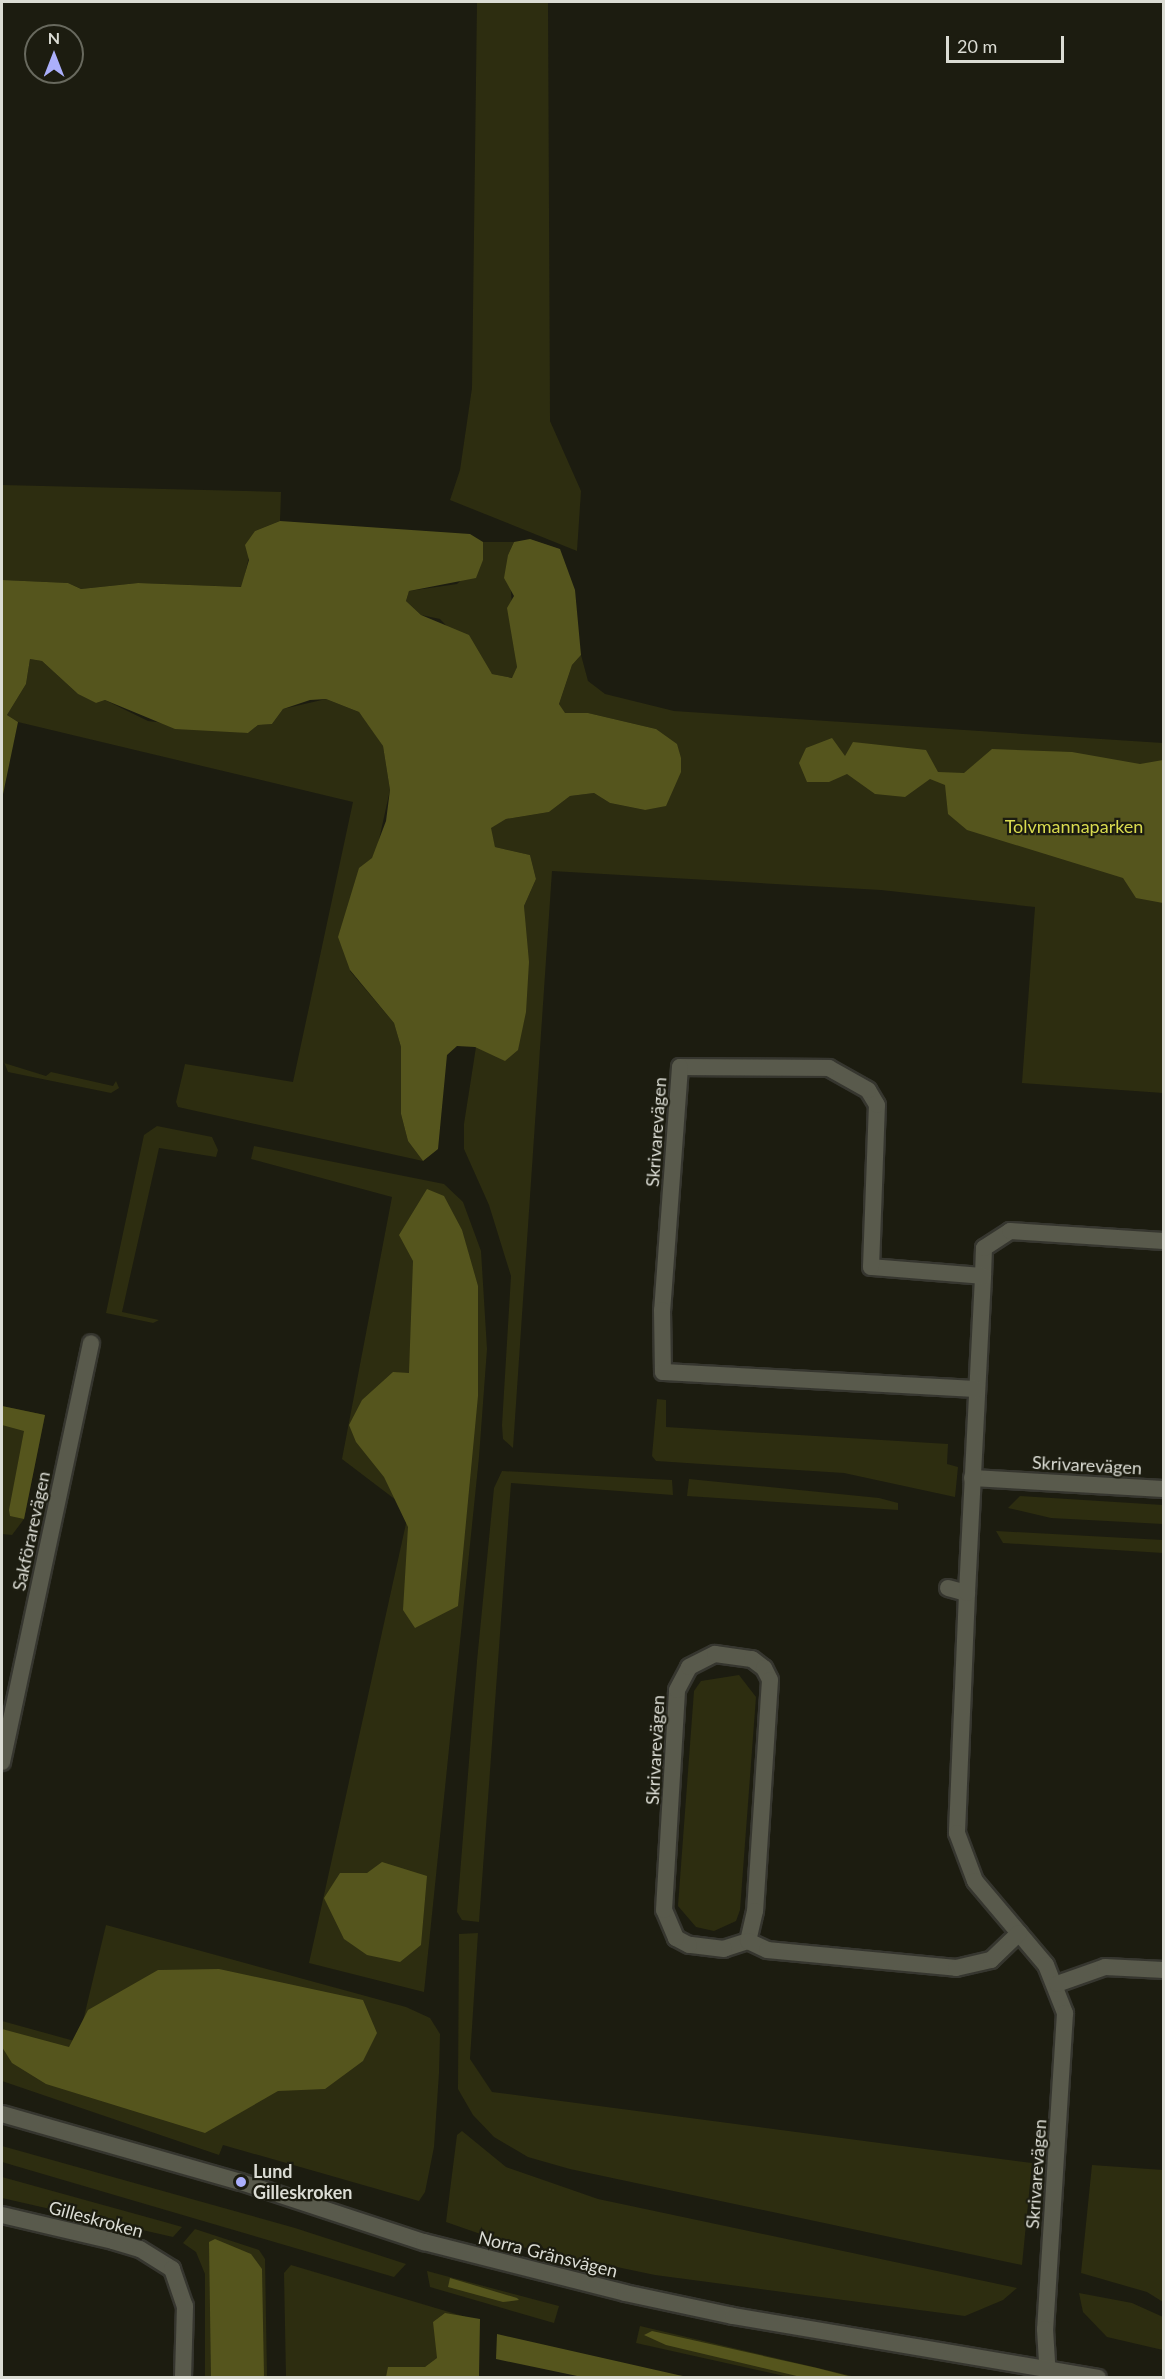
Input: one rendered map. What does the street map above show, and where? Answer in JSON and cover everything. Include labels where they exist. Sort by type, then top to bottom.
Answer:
[{"type":"street","name":"Skrivarevägen","points":[[977,1389],[663,1372],[662,1310],[680,1066],[829,1068],[868,1090],[877,1105],[871,1267],[983,1276]]},
{"type":"street","name":"Skrivarevägen","points":[[1048,2373],[1045,2330],[1066,2035],[1057,1984],[975,1881],[957,1833],[984,1248],[1010,1231],[1164,1241]]},
{"type":"street","name":"Sakförarevägen","points":[[2,1762],[91,1343]]},
{"type":"street","name":"Skrivarevägen","points":[[972,1478],[1164,1489]]},
{"type":"street","points":[[948,1588],[967,1593]]},
{"type":"street","name":"Skrivarevägen","points":[[715,1654],[752,1659],[764,1668],[770,1680],[755,1911],[748,1941],[724,1949],[689,1945],[676,1938],[664,1910],[677,1690],[689,1667],[701,1657],[715,1654]]},
{"type":"street","points":[[748,1941],[767,1950],[956,1968],[990,1960],[1019,1934]]},
{"type":"street","points":[[1057,1984],[1104,1967],[1164,1970]]},
{"type":"street","name":"Norra Gränsvägen","points":[[2,2114],[241,2182],[424,2242],[625,2293],[733,2316],[1048,2373],[1098,2378]]},
{"type":"street","name":"Gilleskroken","points":[[2,2215],[140,2249],[172,2269],[185,2306],[183,2378]]},
{"type":"green space","points":[[477,2],[548,2],[550,421],[581,491],[577,551],[450,500],[460,470],[472,388]]},
{"type":"green space","points":[[2,485],[281,492],[280,521],[255,531],[242,587],[138,583],[81,589],[68,583],[2,580]]},
{"type":"green space","points":[[280,521],[470,534],[483,542],[483,560],[476,578],[409,591],[406,601],[421,615],[469,635],[492,674],[512,678],[517,667],[507,608],[514,596],[504,578],[508,555],[514,542],[530,539],[560,549],[575,590],[581,655],[572,665],[559,704],[565,713],[588,713],[656,729],[677,744],[681,758],[681,772],[666,806],[645,810],[610,803],[594,793],[570,796],[549,812],[506,819],[491,828],[495,847],[530,855],[536,879],[524,906],[529,962],[526,1012],[518,1050],[505,1061],[475,1047],[457,1046],[447,1055],[438,1149],[423,1161],[408,1141],[401,1114],[401,1047],[394,1023],[350,970],[338,937],[359,868],[372,858],[386,821],[390,790],[383,746],[359,712],[326,699],[310,700],[283,709],[272,724],[258,725],[248,733],[175,729],[105,700],[96,703],[78,694],[42,661],[30,659],[26,684],[7,715],[18,722],[2,799],[2,580],[68,583],[81,589],[138,583],[241,587],[249,560],[245,545],[255,531]]},
{"type":"green space","points":[[483,542],[514,542],[508,555],[517,667],[513,678],[492,674],[440,619],[421,615],[406,601],[409,591],[457,584],[483,560]]},
{"type":"green space","name":"Tolvmannaparken","points":[[581,655],[588,681],[605,694],[674,711],[1163,743],[1163,1093],[1022,1083],[1035,907],[881,890],[552,871],[513,1448],[503,1439],[502,1425],[511,1276],[489,1205],[464,1149],[464,1124],[476,1047],[525,929],[524,906],[536,879],[530,855],[495,847],[490,828],[506,819],[549,812],[570,796],[594,793],[610,803],[645,810],[656,729],[588,713],[564,713],[559,704],[572,665]]},
{"type":"green space","points":[[30,659],[42,661],[78,694],[96,703],[105,700],[148,721],[248,733],[258,725],[272,724],[283,709],[326,699],[359,712],[383,746],[390,790],[350,971],[394,1023],[401,1047],[401,1114],[408,1141],[423,1161],[178,1107],[176,1102],[185,1064],[293,1082],[353,802],[18,722],[7,715],[26,684]]},
{"type":"green space","points":[[832,738],[845,756],[853,742],[926,750],[938,772],[964,773],[992,749],[1072,752],[1140,764],[1163,760],[1163,903],[1136,898],[1123,878],[967,830],[948,814],[945,785],[930,779],[905,797],[875,794],[847,774],[829,782],[807,782],[799,763],[806,748]]},
{"type":"green space","points":[[4,1063],[46,1076],[51,1072],[113,1086],[116,1081],[119,1088],[111,1093],[8,1072]]},
{"type":"green space","points":[[157,1126],[212,1137],[218,1150],[216,1157],[159,1148],[122,1312],[159,1320],[153,1323],[106,1313],[144,1135]]},
{"type":"green space","points":[[254,1146],[444,1184],[463,1202],[481,1251],[487,1349],[479,1457],[424,1992],[309,1963],[409,1510],[342,1459],[392,1197],[251,1159]]},
{"type":"green space","points":[[427,1189],[444,1196],[462,1230],[478,1286],[478,1396],[458,1606],[415,1628],[403,1610],[408,1527],[384,1477],[356,1442],[349,1425],[362,1400],[393,1372],[409,1373],[413,1261],[399,1235]]},
{"type":"green space","points":[[657,1399],[666,1400],[666,1427],[948,1444],[947,1464],[958,1467],[955,1497],[844,1473],[656,1461],[652,1456]]},
{"type":"green space","points":[[2,1406],[45,1415],[24,1519],[12,1535],[2,1534]]},
{"type":"green space","points":[[2,1406],[45,1415],[24,1519],[10,1516],[9,1510],[24,1431],[2,1425]]},
{"type":"green space","points":[[502,1471],[672,1480],[673,1495],[511,1483],[479,1922],[462,1920],[457,1912],[477,1661],[494,1488]]},
{"type":"green space","points":[[689,1479],[879,1498],[898,1503],[898,1510],[687,1496]]},
{"type":"green space","points":[[1020,1496],[1163,1505],[1163,1524],[1051,1518],[1008,1508]]},
{"type":"green space","points":[[996,1531],[1163,1540],[1163,1553],[1003,1543]]},
{"type":"green space","points":[[739,1675],[756,1697],[740,1910],[736,1921],[714,1931],[696,1927],[678,1906],[694,1691],[701,1681]]},
{"type":"green space","points":[[382,1862],[427,1876],[421,1945],[400,1962],[367,1955],[344,1939],[324,1898],[340,1873],[367,1873]]},
{"type":"green space","points":[[106,1925],[406,2007],[430,2018],[440,2034],[439,2073],[434,2147],[425,2192],[419,2201],[223,2145],[219,2155],[2,2081],[2,2021],[78,2042]]},
{"type":"green space","points":[[478,1933],[470,2059],[492,2092],[1032,2163],[1022,2265],[570,2169],[528,2157],[494,2137],[473,2115],[458,2089],[459,1934]]},
{"type":"green space","points":[[219,1969],[363,2000],[377,2033],[363,2061],[325,2089],[278,2091],[205,2133],[46,2084],[12,2063],[2,2047],[2,2029],[69,2047],[88,2010],[158,1970]]},
{"type":"green space","points":[[462,2131],[506,2167],[598,2199],[1017,2288],[1003,2300],[965,2316],[655,2275],[512,2245],[446,2222],[457,2135]]},
{"type":"green space","points":[[2,2146],[295,2228],[406,2264],[394,2277],[2,2162]]},
{"type":"green space","points":[[1092,2165],[1163,2170],[1163,2302],[1147,2292],[1081,2273]]},
{"type":"green space","points":[[2,2177],[182,2227],[173,2237],[2,2198]]},
{"type":"green space","points":[[195,2229],[259,2250],[265,2259],[267,2377],[205,2377],[205,2274],[196,2252],[183,2243]]},
{"type":"green space","points":[[215,2239],[251,2254],[262,2269],[264,2377],[211,2377],[209,2242]]},
{"type":"green space","points":[[291,2265],[476,2320],[479,2377],[286,2377],[284,2273]]},
{"type":"green space","points":[[427,2271],[559,2306],[554,2323],[430,2287]]},
{"type":"green space","points":[[450,2278],[519,2300],[503,2302],[448,2287]]},
{"type":"green space","points":[[1079,2293],[1132,2303],[1163,2317],[1163,2350],[1107,2337],[1083,2312]]},
{"type":"green space","points":[[445,2313],[480,2319],[479,2377],[386,2377],[388,2367],[425,2367],[437,2358],[433,2322]]},
{"type":"green space","points":[[640,2326],[856,2377],[789,2377],[636,2343]]},
{"type":"green space","points":[[652,2331],[852,2377],[801,2377],[666,2345],[644,2335]]},
{"type":"green space","points":[[497,2334],[688,2377],[582,2377],[496,2359]]},
{"type":"place","name":"Lund Gilleskroken","points":[[241,2182]]}]
